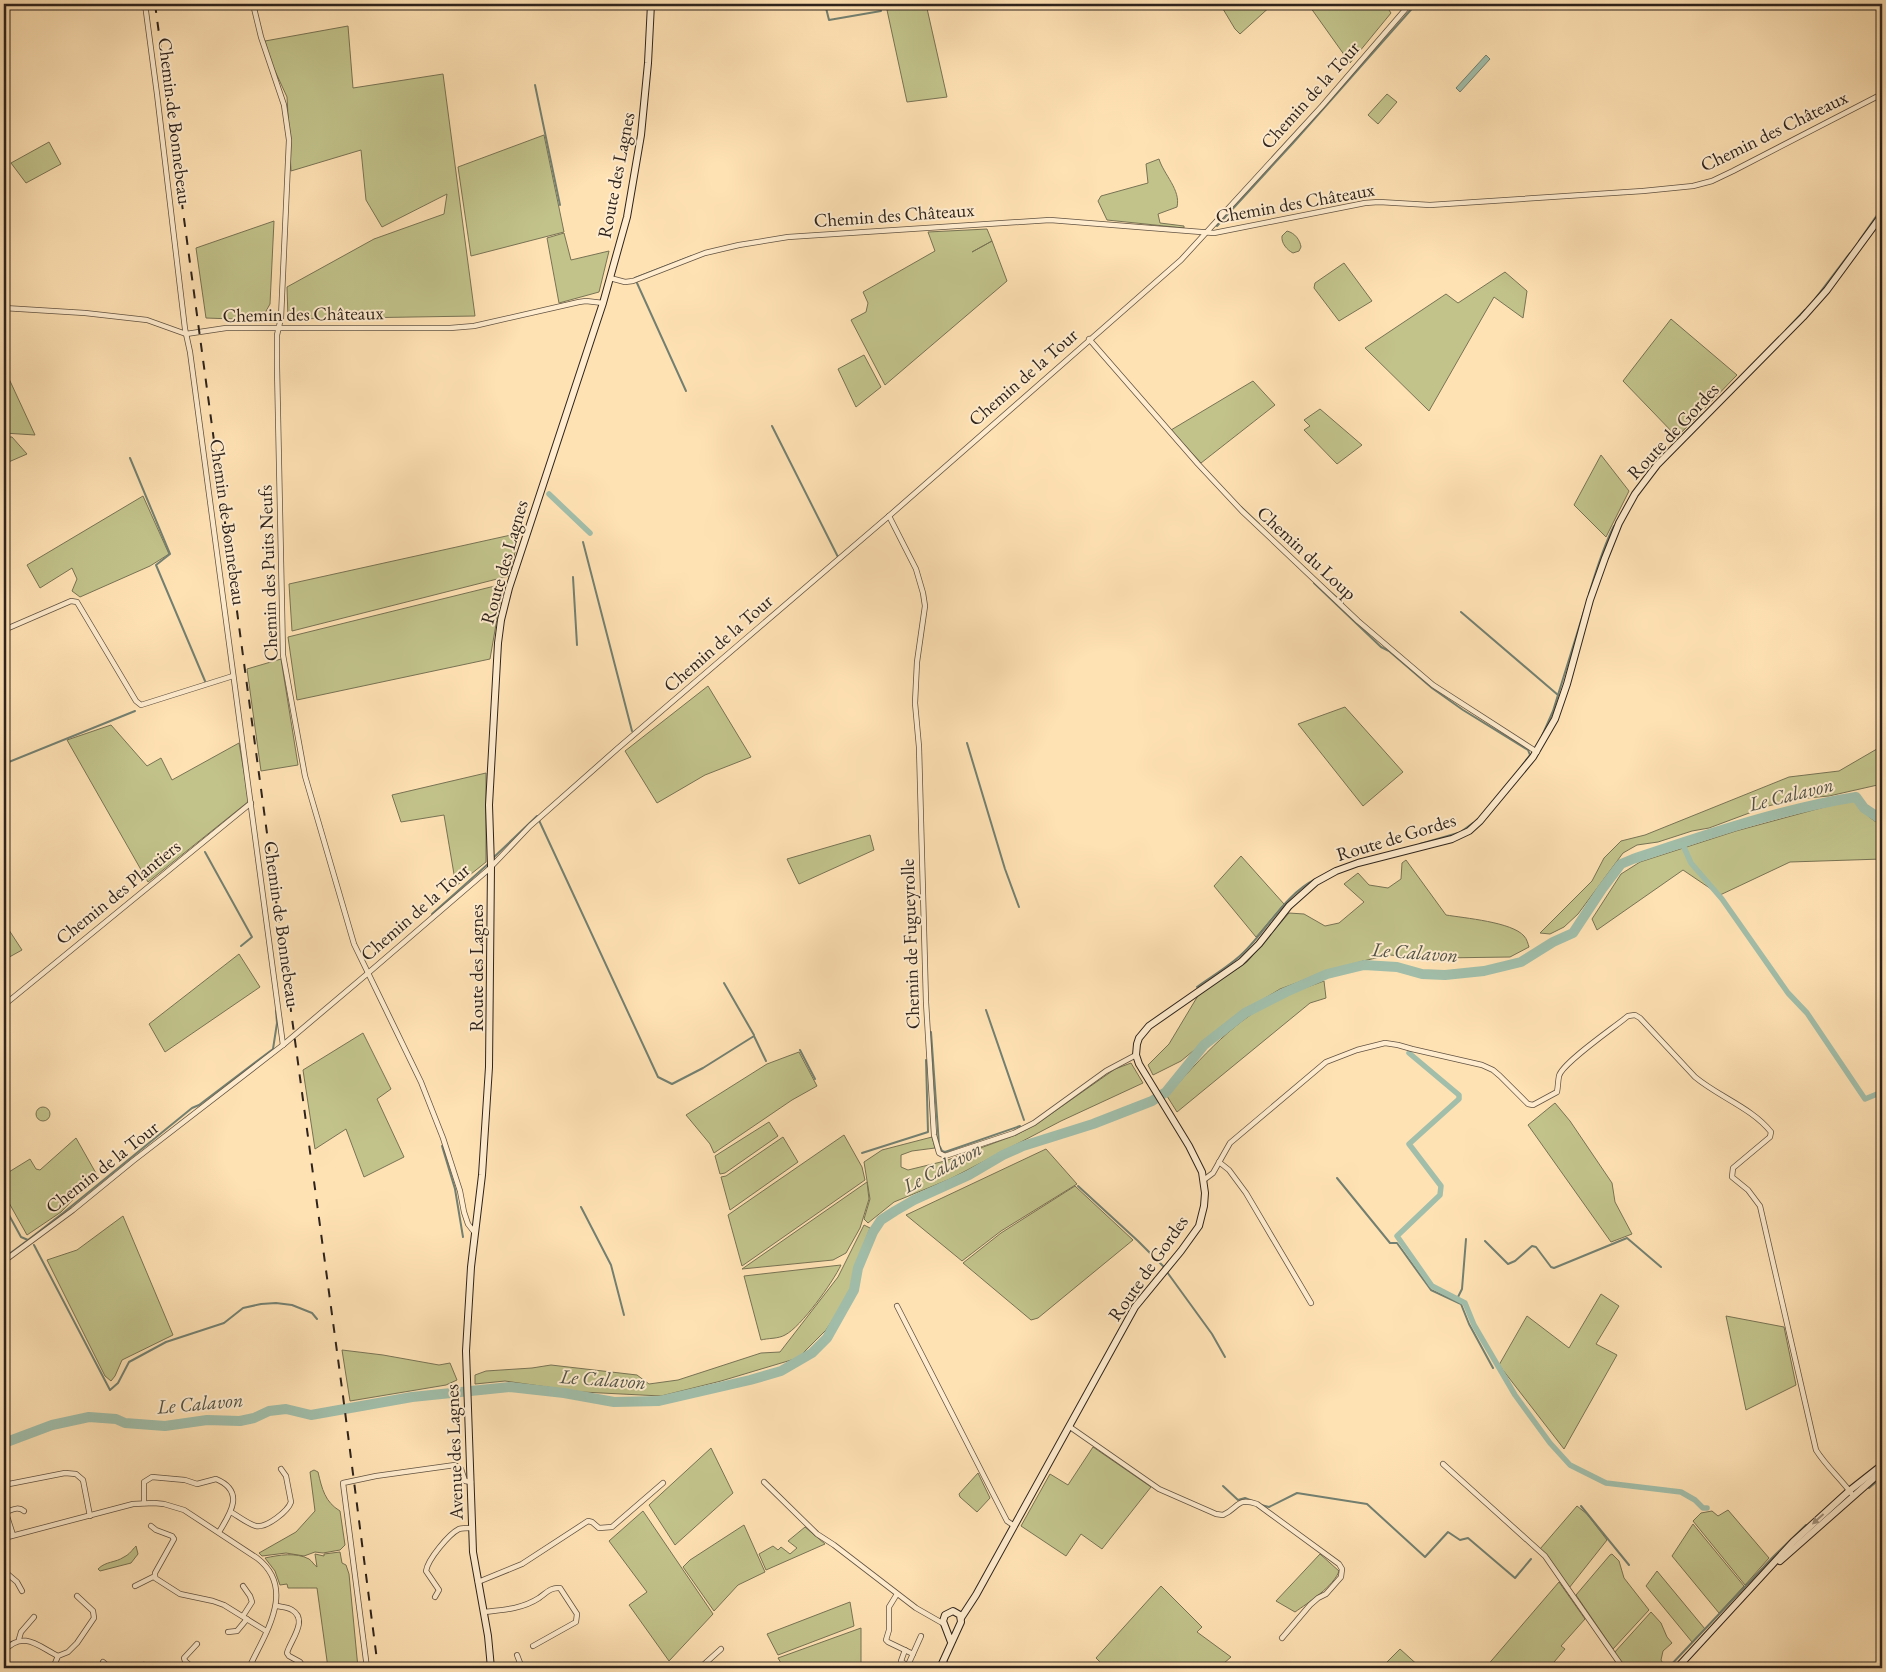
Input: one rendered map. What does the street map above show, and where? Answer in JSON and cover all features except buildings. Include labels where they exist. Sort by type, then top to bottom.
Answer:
[{"type":"street","name":"Chemin de Bonnebeau","points":[[145,4],[186,334],[283,1045]]},
{"type":"street","name":"Chemin des Puits Neufs","points":[[253,4],[261,37],[284,105],[289,140],[281,318],[277,335],[283,655],[305,776],[354,944],[421,1082],[446,1145],[468,1224],[475,1233]]},
{"type":"street","name":"Route des Lagnes","points":[[475,1233],[482,1175],[489,1068],[490,781],[496,669],[501,620],[509,588],[610,278],[627,217],[641,135],[651,4]]},
{"type":"street","name":"Chemin de la Tour","points":[[4,1261],[73,1210],[283,1045],[367,974],[491,866],[530,826],[611,754],[889,516],[1181,260],[1322,106],[1410,4]]},
{"type":"street","name":"Chemin des Châteaux","points":[[610,278],[625,282],[633,281],[706,254],[739,245],[788,237],[1050,220],[1214,233],[1365,203],[1445,204],[1693,186],[1712,181],[1733,171],[1882,94]]},
{"type":"street","name":"Route de Gordes","points":[[961,1618],[1070,1427],[1135,1307],[1181,1252],[1198,1226],[1204,1206],[1205,1179],[1200,1165],[1143,1073],[1136,1054],[1139,1038],[1149,1026],[1241,962],[1307,889],[1336,871],[1358,863],[1452,838],[1468,831],[1486,814],[1537,752],[1548,733],[1558,710],[1590,600],[1608,550],[1619,523],[1635,494],[1658,465],[1827,290],[1882,215]]},
{"type":"street","name":"Chemin des Châteaux","points":[[4,308],[85,313],[147,320],[186,334],[226,328],[458,327],[482,324],[579,302],[602,303]]},
{"type":"street","name":"Chemin du Loup","points":[[1089,339],[1198,464],[1242,511],[1358,621],[1433,685],[1537,752]]},
{"type":"street","name":"Chemin de Fugueyrolle","points":[[889,516],[916,568],[923,593],[924,606],[915,703],[919,747],[926,1002],[934,1135],[939,1153],[945,1156],[1014,1133],[1028,1126],[1106,1071],[1136,1054]]},
{"type":"street","points":[[4,630],[71,600],[77,602],[136,701],[141,705],[233,676]]},
{"type":"street","name":"Chemin des Plantiers","points":[[4,1003],[9,1001],[251,803]]},
{"type":"street","points":[[1205,1179],[1213,1173],[1230,1143],[1326,1062],[1338,1057],[1385,1043],[1398,1044],[1482,1065],[1493,1070],[1528,1104],[1533,1105],[1557,1092],[1559,1075],[1562,1069],[1628,1016],[1635,1015],[1640,1018],[1695,1077],[1754,1116],[1771,1132],[1770,1136],[1733,1168],[1732,1177],[1748,1190],[1760,1206],[1816,1450],[1844,1482],[1850,1493]]},
{"type":"street","points":[[1219,1162],[1229,1170],[1246,1193],[1311,1303]]},
{"type":"street","name":"Avenue des Lagnes","points":[[475,1233],[470,1286],[467,1374],[472,1528],[478,1582],[491,1650],[491,1668]]},
{"type":"street","points":[[897,1306],[1007,1521],[1013,1526]]},
{"type":"street","points":[[1070,1427],[1159,1489],[1174,1496],[1223,1515],[1229,1513],[1238,1503],[1245,1501],[1257,1504],[1339,1564],[1342,1569],[1341,1577],[1326,1594],[1310,1605],[1282,1638]]},
{"type":"street","points":[[1443,1464],[1545,1556],[1623,1668]]},
{"type":"street","points":[[367,1668],[343,1483],[376,1476],[455,1465],[461,1470],[466,1481],[471,1482]]},
{"type":"street","points":[[1677,1668],[1793,1542],[1882,1465]]},
{"type":"street","points":[[231,1512],[259,1526],[285,1512],[291,1502],[286,1476],[282,1469]]},
{"type":"street","points":[[1766,1572],[1882,1471]]},
{"type":"street","points":[[4,1486],[65,1473],[76,1474],[82,1480],[90,1516]]},
{"type":"street","points":[[144,1503],[144,1482],[152,1477],[185,1480],[198,1484],[216,1479],[227,1486],[232,1493],[233,1504],[231,1512],[219,1532]]},
{"type":"street","points":[[764,1482],[822,1538],[834,1545],[916,1608],[945,1626],[952,1629],[957,1628]]},
{"type":"street","points":[[478,1582],[522,1564],[588,1522],[592,1522],[599,1528],[612,1527],[623,1520],[663,1483]]},
{"type":"street","points":[[1834,1514],[1850,1493]]},
{"type":"street","points":[[4,1538],[144,1503],[174,1506],[194,1516],[258,1558],[268,1568],[276,1588],[276,1606],[266,1632],[248,1668]]},
{"type":"street","points":[[13,1535],[5,1510],[21,1508],[24,1511]]},
{"type":"street","points":[[135,1586],[155,1576],[174,1539],[172,1536],[151,1526]]},
{"type":"street","points":[[435,1597],[439,1590],[426,1570],[427,1565],[454,1533],[462,1528],[472,1528]]},
{"type":"street","points":[[4,1571],[17,1582],[22,1591]]},
{"type":"street","points":[[155,1576],[180,1594],[213,1601],[266,1632]]},
{"type":"street","points":[[228,1632],[237,1631],[252,1602],[243,1586]]},
{"type":"street","points":[[484,1612],[521,1607],[553,1588],[560,1588],[577,1614],[576,1622],[533,1646]]},
{"type":"street","points":[[897,1594],[889,1607],[890,1630],[886,1640],[913,1654]]},
{"type":"street","points":[[52,1668],[58,1656],[68,1652],[77,1643],[95,1616],[93,1611],[77,1596]]},
{"type":"street","points":[[931,1616],[945,1615],[963,1608],[971,1602]]},
{"type":"street","points":[[276,1606],[292,1610],[297,1614],[298,1630],[287,1653],[288,1656],[300,1662],[304,1668]]},
{"type":"street","points":[[952,1668],[941,1665],[950,1642],[960,1624],[961,1618],[958,1613],[953,1611]]},
{"type":"street","points":[[945,1615],[945,1626],[950,1642]]},
{"type":"street","points":[[19,1639],[21,1632],[34,1617]]},
{"type":"street","points":[[905,1650],[901,1661],[908,1665],[921,1636]]},
{"type":"street","points":[[4,1651],[19,1639],[33,1642],[58,1656]]},
{"type":"street","points":[[193,1668],[185,1662],[184,1658],[197,1644]]},
{"type":"street","points":[[700,1668],[721,1649]]},
{"type":"street","points":[[517,1655],[522,1668]]},
{"type":"street","points":[[103,1662],[110,1668]]},
{"type":"green space","points":[[915,4],[926,4],[947,97],[907,102],[887,10]]},
{"type":"green space","points":[[1220,4],[1273,4],[1240,34]]},
{"type":"green space","points":[[1308,4],[1385,4],[1391,13],[1350,63]]},
{"type":"green space","points":[[348,26],[353,88],[443,74],[475,316],[288,319],[287,287],[374,239],[444,214],[447,194],[382,227],[366,200],[361,150],[291,171],[287,97],[270,60],[265,41]]},
{"type":"green space","points":[[1387,94],[1397,102],[1378,124],[1368,115]]},
{"type":"green space","points":[[544,135],[564,232],[471,256],[458,167]]},
{"type":"green space","points":[[49,142],[61,164],[26,183],[11,163]]},
{"type":"green space","points":[[1159,159],[1177,195],[1178,201],[1177,207],[1158,214],[1160,223],[1184,226],[1184,228],[1107,220],[1098,201],[1101,196],[1148,183],[1146,164]]},
{"type":"green space","points":[[274,221],[270,304],[261,320],[206,318],[196,248]]},
{"type":"green space","points":[[987,229],[1007,281],[885,385],[851,320],[866,312],[868,303],[863,292],[935,251],[928,232]]},
{"type":"green space","points":[[1287,231],[1298,239],[1301,247],[1299,251],[1293,253],[1283,244],[1282,236]]},
{"type":"green space","points":[[564,233],[571,260],[609,251],[599,292],[559,303],[547,238]]},
{"type":"green space","points":[[1344,263],[1372,301],[1339,321],[1314,288],[1315,283]]},
{"type":"green space","points":[[1505,272],[1527,291],[1523,318],[1494,297],[1429,411],[1365,348],[1446,294],[1458,303]]},
{"type":"green space","points":[[1671,319],[1737,375],[1677,437],[1623,381]]},
{"type":"green space","points":[[864,355],[881,387],[856,407],[838,369]]},
{"type":"green space","points":[[4,368],[35,435],[4,433]]},
{"type":"green space","points":[[1253,381],[1275,405],[1201,463],[1171,430]]},
{"type":"green space","points":[[1320,409],[1362,445],[1337,464],[1304,430],[1310,426],[1304,420]]},
{"type":"green space","points":[[4,437],[12,437],[27,454],[4,464]]},
{"type":"green space","points":[[1601,455],[1629,491],[1606,537],[1574,505]]},
{"type":"green space","points":[[143,496],[169,554],[150,566],[80,597],[72,591],[77,579],[72,568],[40,588],[27,565]]},
{"type":"green space","points":[[520,533],[509,576],[292,631],[289,584]]},
{"type":"green space","points":[[503,584],[490,659],[297,700],[288,637]]},
{"type":"green space","points":[[281,659],[298,765],[261,771],[247,669]]},
{"type":"green space","points":[[708,686],[751,757],[705,775],[657,803],[625,751]]},
{"type":"green space","points":[[1345,707],[1403,772],[1363,806],[1298,724]]},
{"type":"green space","points":[[111,725],[147,766],[161,758],[172,780],[239,743],[249,801],[148,882],[67,740]]},
{"type":"green space","points":[[1882,746],[1882,784],[1829,796],[1797,799],[1768,806],[1709,828],[1692,831],[1658,842],[1637,845],[1623,853],[1578,914],[1564,927],[1550,934],[1540,933],[1592,881],[1604,858],[1621,841],[1645,835],[1789,777],[1839,771]]},
{"type":"green space","points":[[486,773],[486,862],[456,886],[444,815],[401,822],[392,795]]},
{"type":"green space","points":[[1854,799],[1866,814],[1882,825],[1882,859],[1790,862],[1720,895],[1683,870],[1597,930],[1592,919],[1621,874],[1640,862],[1736,831]]},
{"type":"green space","points":[[870,835],[874,850],[799,884],[787,859]]},
{"type":"green space","points":[[1241,856],[1284,904],[1256,937],[1214,886]]},
{"type":"green space","points":[[1406,860],[1446,915],[1487,921],[1509,927],[1524,936],[1529,947],[1510,957],[1440,958],[1389,955],[1315,976],[1280,989],[1234,1017],[1181,1061],[1153,1075],[1148,1065],[1169,1044],[1199,994],[1247,962],[1289,913],[1304,914],[1325,926],[1339,923],[1364,902],[1344,884],[1358,873],[1369,885],[1388,888],[1401,879],[1402,863]]},
{"type":"green space","points":[[7,927],[22,950],[4,960],[4,928]]},
{"type":"green space","points":[[239,954],[260,987],[165,1052],[149,1024]]},
{"type":"green space","points":[[1324,981],[1326,998],[1310,1003],[1177,1112],[1167,1096],[1220,1040],[1250,1015],[1267,1005],[1289,994]]},
{"type":"green space","points":[[363,1033],[391,1089],[377,1099],[404,1157],[364,1177],[346,1129],[315,1149],[303,1070]]},
{"type":"green space","points":[[799,1052],[817,1086],[792,1100],[714,1153],[710,1144],[686,1115],[767,1064]]},
{"type":"green space","points":[[1131,1063],[1143,1083],[1061,1121],[950,1179],[894,1202],[868,1223],[864,1219],[870,1199],[864,1162],[882,1150],[932,1137],[935,1148],[912,1151],[901,1155],[901,1167],[908,1170],[945,1161],[1016,1135],[1038,1123],[1115,1069]]},
{"type":"green space","points":[[1555,1103],[1570,1121],[1612,1183],[1615,1202],[1632,1234],[1611,1242],[1528,1125]]},
{"type":"green space","points":[[40,1107],[46,1107],[50,1114],[46,1121],[40,1121],[36,1117],[36,1111]]},
{"type":"green space","points":[[769,1122],[778,1136],[725,1173],[720,1174],[715,1156]]},
{"type":"green space","points":[[844,1135],[862,1167],[865,1180],[742,1266],[728,1215]]},
{"type":"green space","points":[[783,1137],[798,1162],[730,1210],[721,1177],[726,1176]]},
{"type":"green space","points":[[76,1138],[97,1175],[61,1212],[27,1235],[4,1194],[4,1175],[30,1159],[36,1169],[40,1170]]},
{"type":"green space","points":[[1046,1149],[1077,1184],[1001,1231],[962,1261],[906,1215]]},
{"type":"green space","points":[[867,1182],[869,1199],[860,1228],[846,1253],[833,1260],[742,1269]]},
{"type":"green space","points":[[1075,1186],[1133,1240],[1038,1318],[1031,1320],[963,1263],[1001,1233]]},
{"type":"green space","points":[[123,1216],[173,1335],[122,1360],[111,1381],[105,1376],[47,1260],[77,1250]]},
{"type":"green space","points":[[864,1225],[870,1228],[858,1260],[849,1295],[826,1330],[798,1358],[721,1381],[661,1396],[582,1392],[505,1381],[475,1384],[475,1375],[486,1371],[551,1365],[637,1375],[649,1384],[678,1380],[761,1353],[780,1352],[838,1277]]},
{"type":"green space","points":[[841,1265],[816,1303],[792,1330],[776,1338],[761,1340],[744,1276]]},
{"type":"green space","points":[[1601,1294],[1619,1306],[1596,1344],[1617,1355],[1564,1449],[1499,1365],[1527,1316],[1569,1348]]},
{"type":"green space","points":[[1726,1316],[1784,1327],[1796,1385],[1746,1410]]},
{"type":"green space","points":[[342,1350],[439,1365],[450,1363],[457,1380],[446,1385],[350,1401]]},
{"type":"green space","points":[[1093,1447],[1151,1487],[1102,1549],[1081,1534],[1066,1556],[1021,1526],[1050,1474],[1068,1485]]},
{"type":"green space","points":[[711,1448],[733,1493],[675,1545],[649,1505]]},
{"type":"green space","points":[[314,1470],[318,1472],[323,1489],[331,1504],[340,1511],[345,1545],[340,1550],[323,1553],[315,1552],[304,1556],[286,1553],[262,1556],[259,1553],[296,1532],[315,1511],[310,1472]]},
{"type":"green space","points":[[978,1473],[990,1498],[977,1512],[959,1494]]},
{"type":"green space","points":[[1577,1506],[1587,1514],[1607,1540],[1569,1588],[1540,1549]]},
{"type":"green space","points":[[1728,1510],[1769,1558],[1745,1585],[1693,1521],[1701,1513],[1712,1511],[1718,1516]]},
{"type":"green space","points":[[643,1511],[713,1614],[669,1661],[629,1605],[647,1592],[609,1541]]},
{"type":"green space","points":[[1693,1524],[1744,1586],[1719,1613],[1672,1556]]},
{"type":"green space","points":[[744,1525],[765,1572],[738,1585],[714,1611],[683,1567],[690,1560]]},
{"type":"green space","points":[[805,1527],[825,1544],[766,1570],[759,1554],[773,1546],[778,1550],[781,1547],[790,1554],[797,1548],[788,1541]]},
{"type":"green space","points":[[136,1546],[138,1554],[131,1563],[100,1571],[98,1569],[126,1556]]},
{"type":"green space","points":[[340,1552],[342,1563],[346,1565],[349,1574],[358,1668],[328,1668],[317,1588],[288,1588],[287,1584],[280,1585],[275,1571],[265,1558],[299,1555],[309,1559],[317,1567],[315,1554],[324,1556],[324,1554]]},
{"type":"green space","points":[[1320,1554],[1339,1571],[1332,1582],[1320,1594],[1295,1612],[1276,1601]]},
{"type":"green space","points":[[1612,1554],[1619,1561],[1624,1578],[1649,1610],[1613,1649],[1576,1595]]},
{"type":"green space","points":[[1657,1571],[1705,1629],[1692,1642],[1646,1586]]},
{"type":"green space","points":[[1559,1582],[1585,1619],[1561,1646],[1565,1649],[1549,1668],[1486,1667]]},
{"type":"green space","points":[[1161,1586],[1202,1627],[1197,1632],[1231,1657],[1223,1664],[1226,1668],[1106,1668],[1096,1658]]},
{"type":"green space","points":[[850,1602],[854,1626],[778,1655],[767,1634]]},
{"type":"green space","points":[[1651,1612],[1661,1623],[1672,1643],[1663,1651],[1661,1660],[1664,1665],[1663,1668],[1625,1668],[1614,1653]]},
{"type":"green space","points":[[861,1628],[861,1668],[784,1668],[778,1658]]},
{"type":"green space","points":[[1400,1649],[1421,1668],[1381,1668]]},
{"type":"shaded area","points":[[1486,55],[1490,59],[1460,92],[1456,88]]},
{"type":"waterway","points":[[656,5],[661,4]]},
{"type":"waterway","points":[[825,4],[829,20],[881,11],[880,6],[886,4]]},
{"type":"waterway","points":[[1217,226],[1416,4]]},
{"type":"waterway","points":[[535,85],[560,205]]},
{"type":"waterway","points":[[1859,241],[1882,208]]},
{"type":"waterway","points":[[1815,299],[1850,253]]},
{"type":"waterway","points":[[635,278],[692,256]]},
{"type":"waterway","points":[[637,283],[686,391]]},
{"type":"waterway","points":[[1786,330],[1805,310]]},
{"type":"waterway","points":[[1674,444],[1702,415]]},
{"type":"waterway","points":[[772,426],[838,557]]},
{"type":"waterway","points":[[130,458],[170,554],[156,565],[205,681]]},
{"type":"waterway","points":[[549,494],[590,533]]},
{"type":"waterway","points":[[1241,507],[1259,524]]},
{"type":"waterway","points":[[1589,594],[1603,551],[1614,526]]},
{"type":"waterway","points":[[583,542],[632,731]]},
{"type":"waterway","points":[[573,577],[577,645]]},
{"type":"waterway","points":[[1314,583],[1381,647],[1389,651],[1432,688],[1463,710],[1528,750],[1530,755],[1521,767]]},
{"type":"waterway","points":[[1328,590],[1343,603]]},
{"type":"waterway","points":[[1542,736],[1553,711],[1585,608]]},
{"type":"waterway","points":[[1461,612],[1558,695]]},
{"type":"waterway","points":[[4,764],[135,711]]},
{"type":"waterway","points":[[967,743],[1005,869],[1019,907]]},
{"type":"waterway","name":"Le Calavon","points":[[4,1443],[52,1425],[89,1417],[116,1419],[125,1423],[165,1426],[207,1420],[240,1421],[254,1418],[269,1411],[286,1409],[311,1415],[412,1397],[510,1387],[564,1393],[614,1402],[659,1401],[781,1371],[812,1353],[827,1338],[854,1290],[858,1268],[873,1232],[881,1220],[914,1200],[969,1175],[1003,1155],[1023,1146],[1093,1124],[1152,1101],[1166,1092],[1204,1045],[1245,1013],[1286,992],[1327,974],[1364,965],[1397,967],[1422,974],[1445,975],[1484,971],[1521,962],[1553,942],[1573,933],[1621,864],[1633,859],[1799,808],[1856,797],[1864,808],[1882,820]]},
{"type":"waterway","points":[[493,858],[537,816],[658,1077],[672,1084],[703,1068],[754,1036],[766,1061]]},
{"type":"waterway","points":[[1462,831],[1473,823]]},
{"type":"waterway","points":[[1420,844],[1458,833]]},
{"type":"waterway","points":[[1682,843],[1691,863],[1722,899],[1788,993],[1807,1013],[1865,1099],[1882,1092]]},
{"type":"waterway","points":[[205,852],[252,937],[241,946]]},
{"type":"waterway","points":[[432,914],[488,864]]},
{"type":"waterway","points":[[1197,987],[1238,958],[1286,903],[1316,879]]},
{"type":"waterway","points":[[724,983],[754,1035]]},
{"type":"waterway","points":[[986,1010],[1024,1120]]},
{"type":"waterway","points":[[4,1206],[21,1237],[28,1240],[192,1108],[199,1105],[273,1049],[277,1023],[276,1011]]},
{"type":"waterway","points":[[931,1032],[939,1145],[942,1151],[945,1152],[1020,1126]]},
{"type":"waterway","points":[[800,1050],[815,1079]]},
{"type":"waterway","points":[[1409,1053],[1459,1095],[1459,1099],[1409,1144],[1441,1186],[1440,1195],[1397,1236],[1432,1286],[1465,1303],[1474,1325],[1515,1395],[1550,1443],[1570,1465],[1606,1483],[1681,1492],[1695,1500],[1703,1508],[1707,1508]]},
{"type":"waterway","points":[[862,1153],[928,1132],[926,1060]]},
{"type":"waterway","points":[[442,1146],[455,1189],[463,1237]]},
{"type":"waterway","points":[[1337,1178],[1390,1243],[1397,1243],[1431,1290],[1461,1304],[1469,1324],[1493,1368]]},
{"type":"waterway","points":[[1078,1186],[1165,1268]]},
{"type":"waterway","points":[[581,1207],[611,1265],[624,1315]]},
{"type":"waterway","points":[[1485,1241],[1508,1264],[1515,1261],[1532,1246],[1536,1247],[1551,1267],[1554,1268],[1627,1238],[1661,1267]]},
{"type":"waterway","points":[[1457,1299],[1462,1289],[1466,1239]]},
{"type":"waterway","points":[[4,1258],[28,1240]]},
{"type":"waterway","points":[[34,1245],[110,1390],[118,1383],[129,1362],[166,1342],[224,1323],[243,1308],[276,1303],[292,1305],[312,1313],[317,1319]]},
{"type":"waterway","points":[[1167,1272],[1212,1334],[1225,1357]]},
{"type":"waterway","points":[[1869,1488],[1882,1477]]},
{"type":"waterway","points":[[1223,1486],[1238,1500],[1245,1498],[1250,1500]]},
{"type":"waterway","points":[[1261,1505],[1269,1507],[1297,1493],[1367,1504],[1425,1557],[1448,1532],[1460,1540],[1468,1538],[1515,1578],[1531,1559]]},
{"type":"waterway","points":[[1581,1506],[1629,1565]]},
{"type":"waterway","points":[[1668,1668],[1806,1525]]},
{"type":"railway","points":[[155,4],[378,1668]]}]
